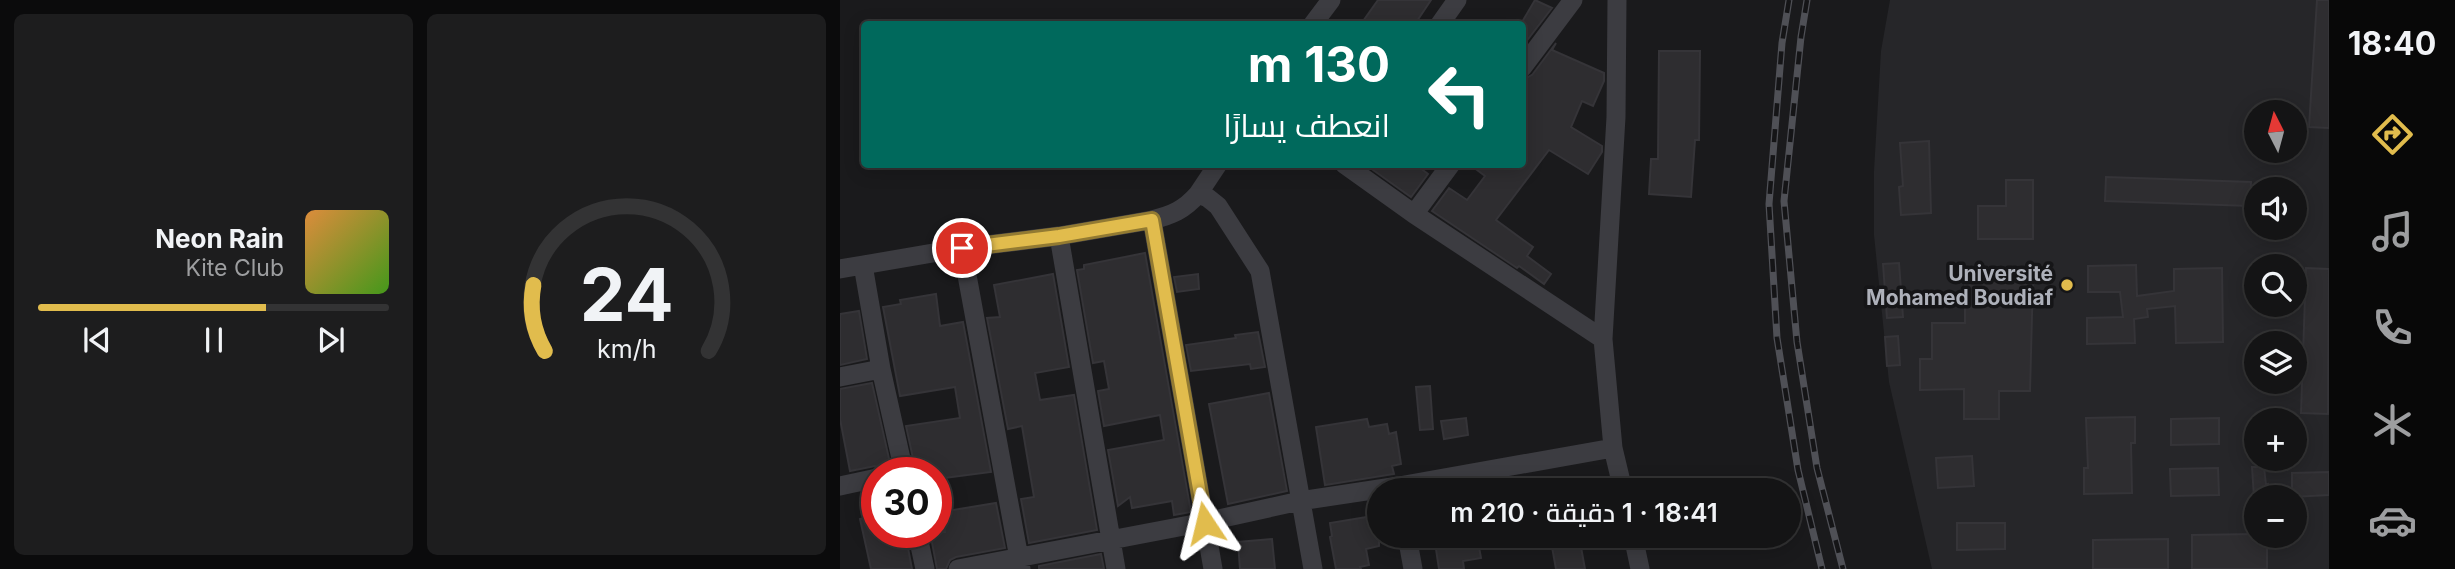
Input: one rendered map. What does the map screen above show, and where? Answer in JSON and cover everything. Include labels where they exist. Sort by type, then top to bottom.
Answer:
[{"type":"street","points":[[1315,21],[1331,0]]},
{"type":"street","points":[[1442,21],[1457,0]]},
{"type":"street","points":[[1526,63],[1573,0]]},
{"type":"street","points":[[1617,0],[1616,117],[1603,339],[1613,447],[1620,478]]},
{"type":"street","points":[[840,269],[962,248],[1059,236],[1174,215],[1198,194],[1214,168]]},
{"type":"street","points":[[1349,168],[1603,339]]},
{"type":"street","points":[[1414,214],[1448,168]]},
{"type":"street","points":[[1198,194],[1209,198],[1217,206],[1260,271],[1313,569]]},
{"type":"street","points":[[1152,220],[1213,569]]},
{"type":"street","points":[[1059,236],[1116,569]]},
{"type":"street","points":[[962,248],[1020,564]]},
{"type":"street","points":[[863,265],[881,369],[901,457]]},
{"type":"street","points":[[840,377],[881,369]]},
{"type":"street","points":[[1452,478],[1613,447]]},
{"type":"street","points":[[840,486],[861,481]]},
{"type":"street","points":[[958,569],[1020,564],[1111,540],[1205,523],[1300,501],[1367,492]]},
{"type":"street","points":[[920,548],[925,569]]},
{"type":"street","points":[[1409,548],[1413,569]]},
{"type":"street","points":[[1636,548],[1640,569]]},
{"type":"shaded area","name":"Université Mohamed Boudiaf","points":[[1890,0],[2329,0],[2329,569],[1932,569],[1889,382],[1874,235],[1874,171],[1881,51]]},
{"type":"building","points":[[1378,0],[1431,0],[1417,21],[1363,21]]},
{"type":"building","points":[[1535,0],[1552,8],[1526,42],[1526,21],[1523,21]]},
{"type":"building","points":[[2317,0],[2329,0],[2329,128],[2309,127]]},
{"type":"building","points":[[1556,43],[1552,50],[1604,73],[1604,81],[1593,106],[1582,101],[1571,127],[1602,146],[1602,152],[1588,174],[1549,150],[1496,220],[1533,247],[1527,256],[1551,274],[1544,284],[1432,211],[1449,188],[1467,200],[1485,176],[1474,168],[1526,168],[1526,78],[1532,75]]},
{"type":"building","points":[[1659,51],[1700,51],[1699,140],[1695,140],[1691,197],[1649,194],[1651,159],[1658,159]]},
{"type":"building","points":[[1929,141],[1931,213],[1901,215],[1899,187],[1903,186],[1900,143]]},
{"type":"building","points":[[1420,168],[1428,174],[1411,197],[1373,170]]},
{"type":"building","points":[[2106,177],[2244,182],[2244,206],[2105,201]]},
{"type":"building","points":[[2006,180],[2033,180],[2033,239],[1978,239],[1978,206],[2006,206]]},
{"type":"building","points":[[1145,253],[1191,512],[1174,515],[1172,501],[1132,508],[1130,497],[1118,506],[1108,450],[1164,440],[1160,415],[1104,426],[1098,391],[1109,389],[1104,361],[1093,363],[1077,270],[1084,269],[1084,265]]},
{"type":"building","points":[[1899,263],[1903,317],[1887,318],[1883,264]]},
{"type":"building","points":[[2136,265],[2137,296],[2174,291],[2174,269],[2222,268],[2223,342],[2176,343],[2175,306],[2147,309],[2148,317],[2134,319],[2135,343],[2087,344],[2087,318],[2123,317],[2120,292],[2088,292],[2088,266]]},
{"type":"building","points":[[2307,268],[2329,269],[2328,414],[2307,413],[2307,408],[2301,408],[2302,394],[2307,394],[2307,331],[2304,331],[2304,317],[2307,317]]},
{"type":"building","points":[[1053,274],[1069,367],[1035,373],[1040,400],[1074,395],[1097,530],[1029,543],[1021,499],[1034,497],[1022,426],[1008,429],[987,318],[1000,317],[994,285]]},
{"type":"building","points":[[1198,274],[1199,289],[1177,292],[1174,277]]},
{"type":"building","points":[[1965,277],[2033,277],[2030,391],[1999,391],[1999,419],[1964,419],[1964,389],[1920,390],[1920,359],[1932,359],[1932,323],[1965,323]]},
{"type":"building","points":[[936,294],[940,326],[963,322],[991,472],[952,477],[952,457],[913,457],[906,426],[960,418],[955,387],[900,396],[883,307],[901,304],[900,300]]},
{"type":"building","points":[[859,311],[867,359],[840,365],[840,314]]},
{"type":"building","points":[[1258,332],[1265,367],[1251,369],[1250,364],[1191,371],[1186,345]]},
{"type":"building","points":[[1898,336],[1900,365],[1887,366],[1885,337]]},
{"type":"building","points":[[872,383],[889,457],[861,457],[861,469],[850,471],[840,419],[840,389]]},
{"type":"building","points":[[1430,386],[1433,429],[1420,430],[1416,387]]},
{"type":"building","points":[[1269,393],[1287,491],[1228,504],[1209,404]]},
{"type":"building","points":[[2135,417],[2135,443],[2131,443],[2132,493],[2084,494],[2084,468],[2088,468],[2086,418]]},
{"type":"building","points":[[1466,418],[1468,435],[1444,439],[1441,421]]},
{"type":"building","points":[[2219,418],[2219,444],[2171,445],[2171,419]]},
{"type":"building","points":[[1367,419],[1369,427],[1387,424],[1389,434],[1396,432],[1401,464],[1392,466],[1394,474],[1325,485],[1316,427]]},
{"type":"building","points":[[1972,456],[1974,486],[1938,488],[1936,458]]},
{"type":"building","points":[[2218,468],[2219,495],[2171,496],[2170,469]]},
{"type":"building","points":[[2252,471],[2264,471],[2266,485],[2253,485]]},
{"type":"building","points":[[2329,472],[2329,495],[2307,496],[2307,485],[2292,485],[2292,473]]},
{"type":"building","points":[[996,503],[1005,548],[956,557],[950,560],[946,569],[937,569],[933,548],[952,548],[952,510]]},
{"type":"building","points":[[1367,517],[1367,548],[1370,548],[1366,549],[1369,565],[1360,567],[1361,569],[1336,569],[1330,523]]},
{"type":"building","points":[[1957,523],[2005,523],[2005,549],[1957,550]]},
{"type":"building","points":[[2244,534],[2244,548],[2267,548],[2267,569],[2192,569],[2192,535]]},
{"type":"building","points":[[1272,539],[1275,569],[1240,569],[1238,542]]},
{"type":"building","points":[[2168,539],[2168,569],[2093,569],[2093,540]]},
{"type":"building","points":[[866,548],[908,548],[912,569],[871,569]]},
{"type":"building","points":[[1436,548],[1479,548],[1481,558],[1463,561],[1464,569],[1439,569]]},
{"type":"building","points":[[1552,548],[1581,548],[1585,569],[1556,569]]},
{"type":"building","points":[[1101,554],[1104,569],[1039,569],[1039,566]]},
{"type":"railway","points":[[1789,0],[1782,43],[1769,204],[1777,338],[1798,470],[1822,569]]},
{"type":"railway","points":[[1807,0],[1784,201],[1797,342],[1817,468],[1843,569]]},
{"type":"place","name":"Université Mohamed Boudiaf","points":[[2067,285]]},
{"type":"route","points":[[962,248],[1059,236],[1152,220],[1205,523]]}]
